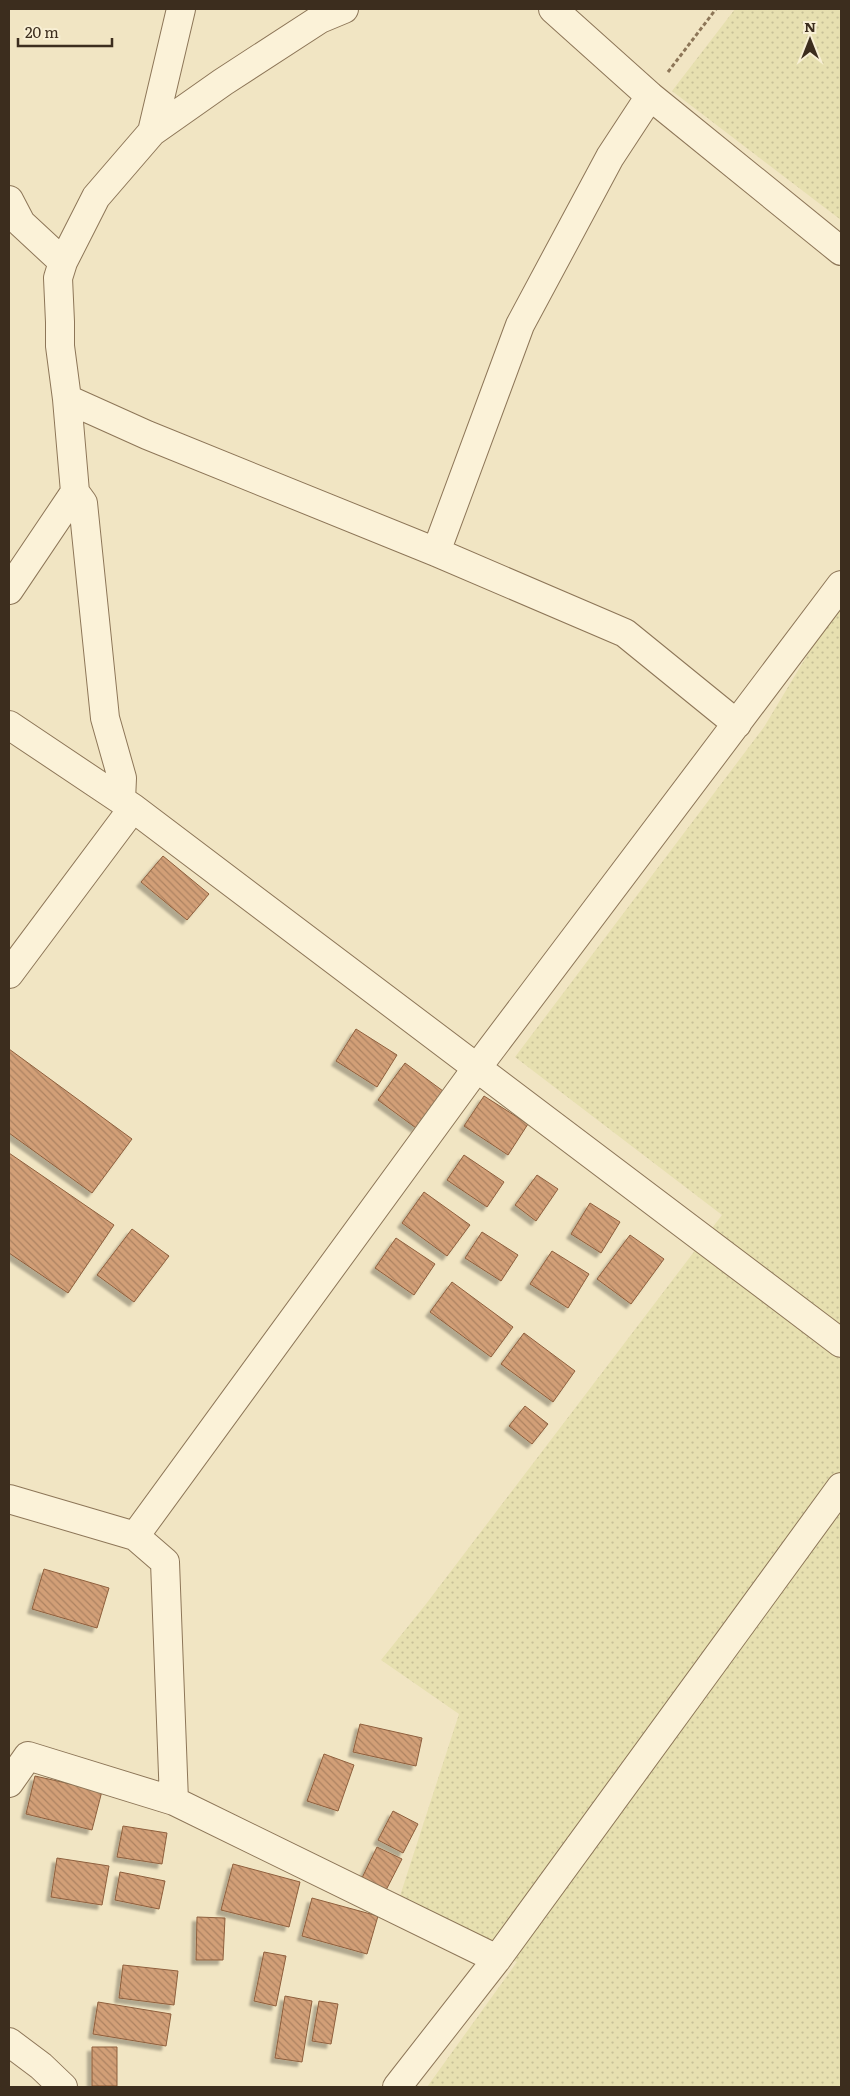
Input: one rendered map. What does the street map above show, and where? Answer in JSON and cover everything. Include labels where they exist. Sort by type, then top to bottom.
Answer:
[{"type":"street","points":[[152,132],[181,9]]},
{"type":"street","points":[[9,974],[127,804],[122,778],[105,718],[83,503],[75,492],[67,399],[60,346],[58,278],[63,262],[96,197],[152,132],[223,82],[320,19],[344,9]]},
{"type":"street","points":[[553,9],[650,96],[841,251]]},
{"type":"street","points":[[436,552],[520,324],[610,157],[650,96]]},
{"type":"street","points":[[9,200],[21,223],[63,262]]},
{"type":"street","points":[[67,399],[147,435],[436,552],[625,633],[737,724]]},
{"type":"street","points":[[9,590],[75,492]]},
{"type":"street","points":[[135,1536],[476,1069],[841,586]]},
{"type":"street","points":[[9,724],[127,804],[841,1343]]},
{"type":"street","points":[[397,2087],[497,1958],[841,1487]]},
{"type":"street","points":[[9,1499],[135,1536],[165,1562],[174,1801]]},
{"type":"street","points":[[9,1783],[28,1756],[174,1801],[497,1958]]},
{"type":"street","points":[[9,2042],[41,2066],[63,2087]]},
{"type":"path","points":[[650,96],[716,9]]},
{"type":"shaded area","points":[[735,9],[841,9],[841,220],[672,91]]},
{"type":"shaded area","points":[[841,599],[841,2087],[427,2087],[517,1962],[399,1899],[459,1714],[381,1660],[426,1604],[722,1215],[515,1057],[764,727]]},
{"type":"building","points":[[163,856],[209,894],[187,920],[141,882]]},
{"type":"building","points":[[356,1029],[397,1055],[377,1087],[336,1061]]},
{"type":"building","points":[[9,1049],[132,1139],[92,1193],[9,1133]]},
{"type":"building","points":[[405,1063],[443,1091],[416,1128],[378,1100]]},
{"type":"building","points":[[484,1096],[528,1124],[508,1155],[464,1126]]},
{"type":"building","points":[[9,1153],[114,1225],[68,1293],[9,1253]]},
{"type":"building","points":[[464,1155],[504,1182],[487,1207],[447,1180]]},
{"type":"building","points":[[537,1175],[558,1189],[536,1221],[515,1205]]},
{"type":"building","points":[[424,1192],[470,1225],[447,1256],[402,1223]]},
{"type":"building","points":[[590,1203],[620,1222],[601,1253],[571,1234]]},
{"type":"building","points":[[132,1229],[169,1256],[134,1302],[97,1275]]},
{"type":"building","points":[[482,1232],[518,1255],[501,1281],[465,1258]]},
{"type":"building","points":[[630,1235],[664,1259],[631,1304],[597,1279]]},
{"type":"building","points":[[396,1238],[435,1264],[414,1295],[375,1268]]},
{"type":"building","points":[[552,1251],[589,1274],[568,1308],[530,1284]]},
{"type":"building","points":[[452,1282],[513,1327],[491,1357],[430,1312]]},
{"type":"building","points":[[524,1333],[575,1371],[553,1402],[501,1364]]},
{"type":"building","points":[[525,1406],[548,1424],[532,1444],[509,1426]]},
{"type":"building","points":[[44,1569],[109,1588],[97,1628],[32,1609]]},
{"type":"building","points":[[360,1724],[422,1738],[416,1766],[353,1752]]},
{"type":"building","points":[[324,1754],[354,1765],[338,1811],[307,1801]]},
{"type":"building","points":[[35,1776],[102,1791],[92,1830],[26,1814]]},
{"type":"building","points":[[393,1811],[418,1824],[403,1853],[378,1840]]},
{"type":"building","points":[[123,1826],[167,1833],[162,1864],[117,1857]]},
{"type":"building","points":[[377,1847],[402,1859],[384,1894],[360,1882]]},
{"type":"building","points":[[57,1858],[109,1866],[102,1905],[51,1897]]},
{"type":"building","points":[[233,1864],[300,1882],[289,1927],[221,1910]]},
{"type":"building","points":[[120,1872],[165,1881],[159,1909],[115,1900]]},
{"type":"building","points":[[312,1898],[378,1916],[367,1954],[302,1936]]},
{"type":"building","points":[[197,1917],[225,1918],[223,1960],[196,1960]]},
{"type":"building","points":[[264,1952],[286,1956],[276,2006],[254,2001]]},
{"type":"building","points":[[123,1965],[178,1971],[174,2005],[119,1998]]},
{"type":"building","points":[[285,1996],[312,2001],[302,2062],[275,2058]]},
{"type":"building","points":[[319,2001],[338,2004],[331,2044],[312,2041]]},
{"type":"building","points":[[98,2002],[171,2014],[166,2046],[93,2034]]},
{"type":"building","points":[[92,2047],[117,2047],[117,2086],[92,2086]]}]
